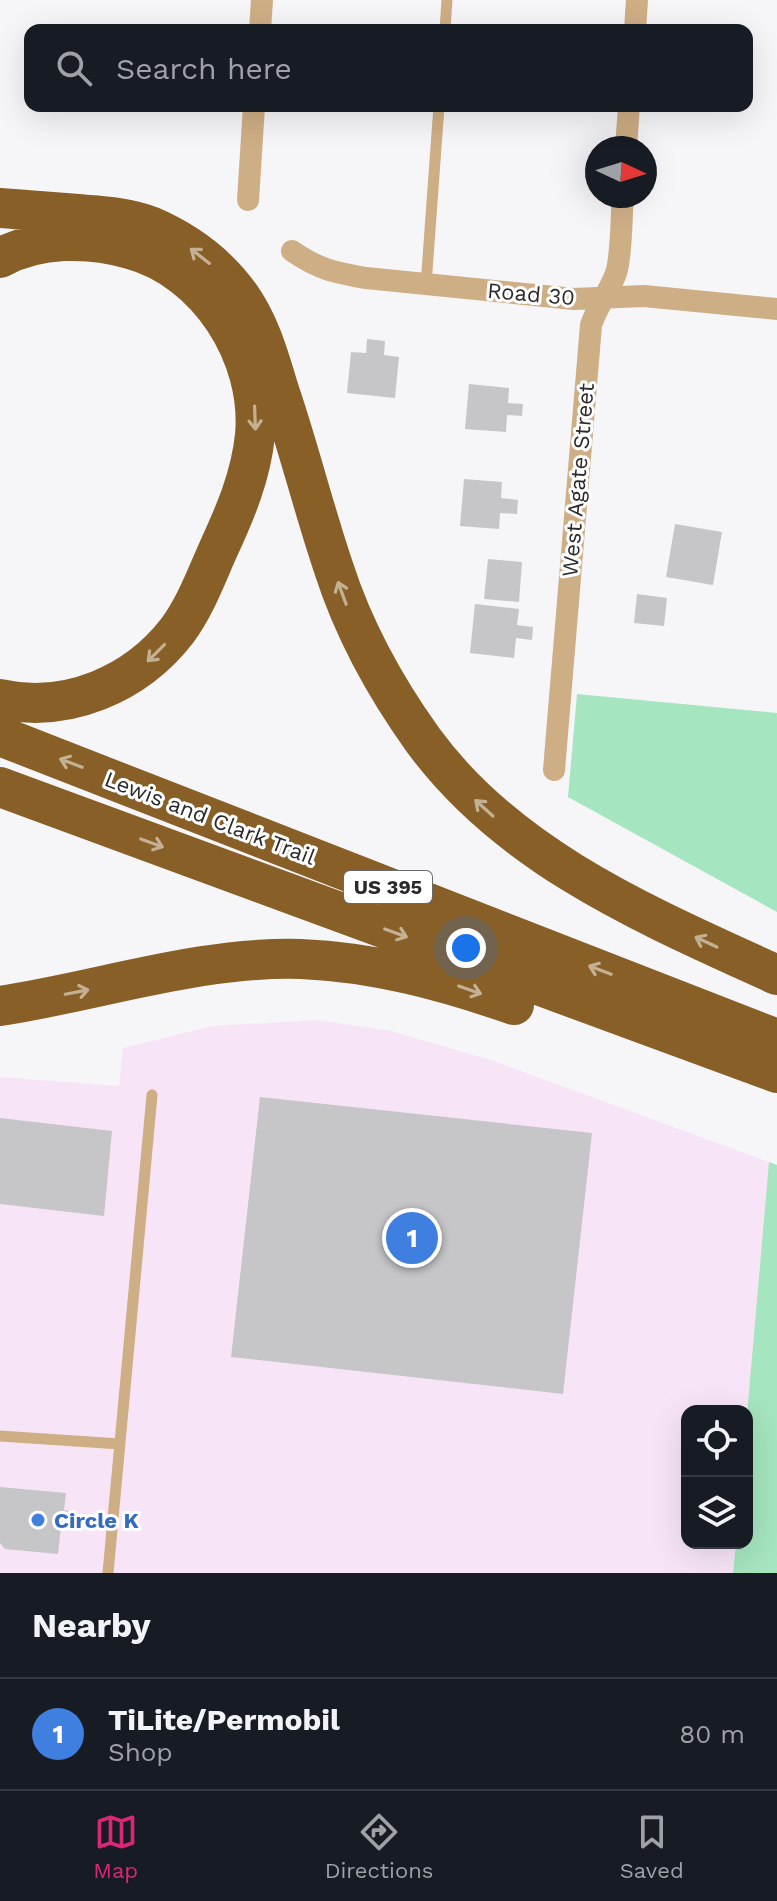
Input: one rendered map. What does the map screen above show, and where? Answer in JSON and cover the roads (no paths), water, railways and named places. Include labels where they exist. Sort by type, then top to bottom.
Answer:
[{"type":"highway","points":[[0,208],[118,218],[146,225],[173,237],[220,272],[255,320],[334,569],[367,652],[397,702],[450,774],[508,829],[553,861],[692,936],[777,975]]},
{"type":"highway","points":[[0,258],[41,245],[81,240],[141,252],[173,269],[198,288],[220,313],[237,341],[249,373],[255,433],[251,462],[235,512],[194,603],[160,651],[140,668],[90,694],[41,702],[0,699]]},
{"type":"highway","name":"Lewis and Clark Trail","points":[[0,736],[777,1039]]},
{"type":"highway","name":"Lewis and Clark Trail","points":[[0,787],[777,1073]]},
{"type":"highway","points":[[0,1006],[197,968],[251,961],[340,962],[379,967],[455,985],[755,1089],[777,1088]]},
{"type":"street","points":[[260,24],[262,0]]},
{"type":"street","points":[[635,24],[637,0]]},
{"type":"street","points":[[248,200],[254,112]]},
{"type":"street","points":[[627,136],[629,112]]},
{"type":"street","name":"West Agate Street","points":[[554,770],[591,325],[595,311],[618,269],[622,208]]},
{"type":"street","name":"Road 30","points":[[292,251],[312,265],[335,273],[426,285],[574,299],[644,296],[777,309]]},
{"type":"lane","points":[[445,24],[447,0]]},
{"type":"lane","points":[[426,285],[439,112]]},
{"type":"lane","points":[[108,1573],[152,1095]]},
{"type":"lane","points":[[0,1436],[120,1444]]},
{"type":"place","name":"TiLite/Permobil","points":[[412,1238]]},
{"type":"place","name":"Circle K","points":[[38,1520]]}]
